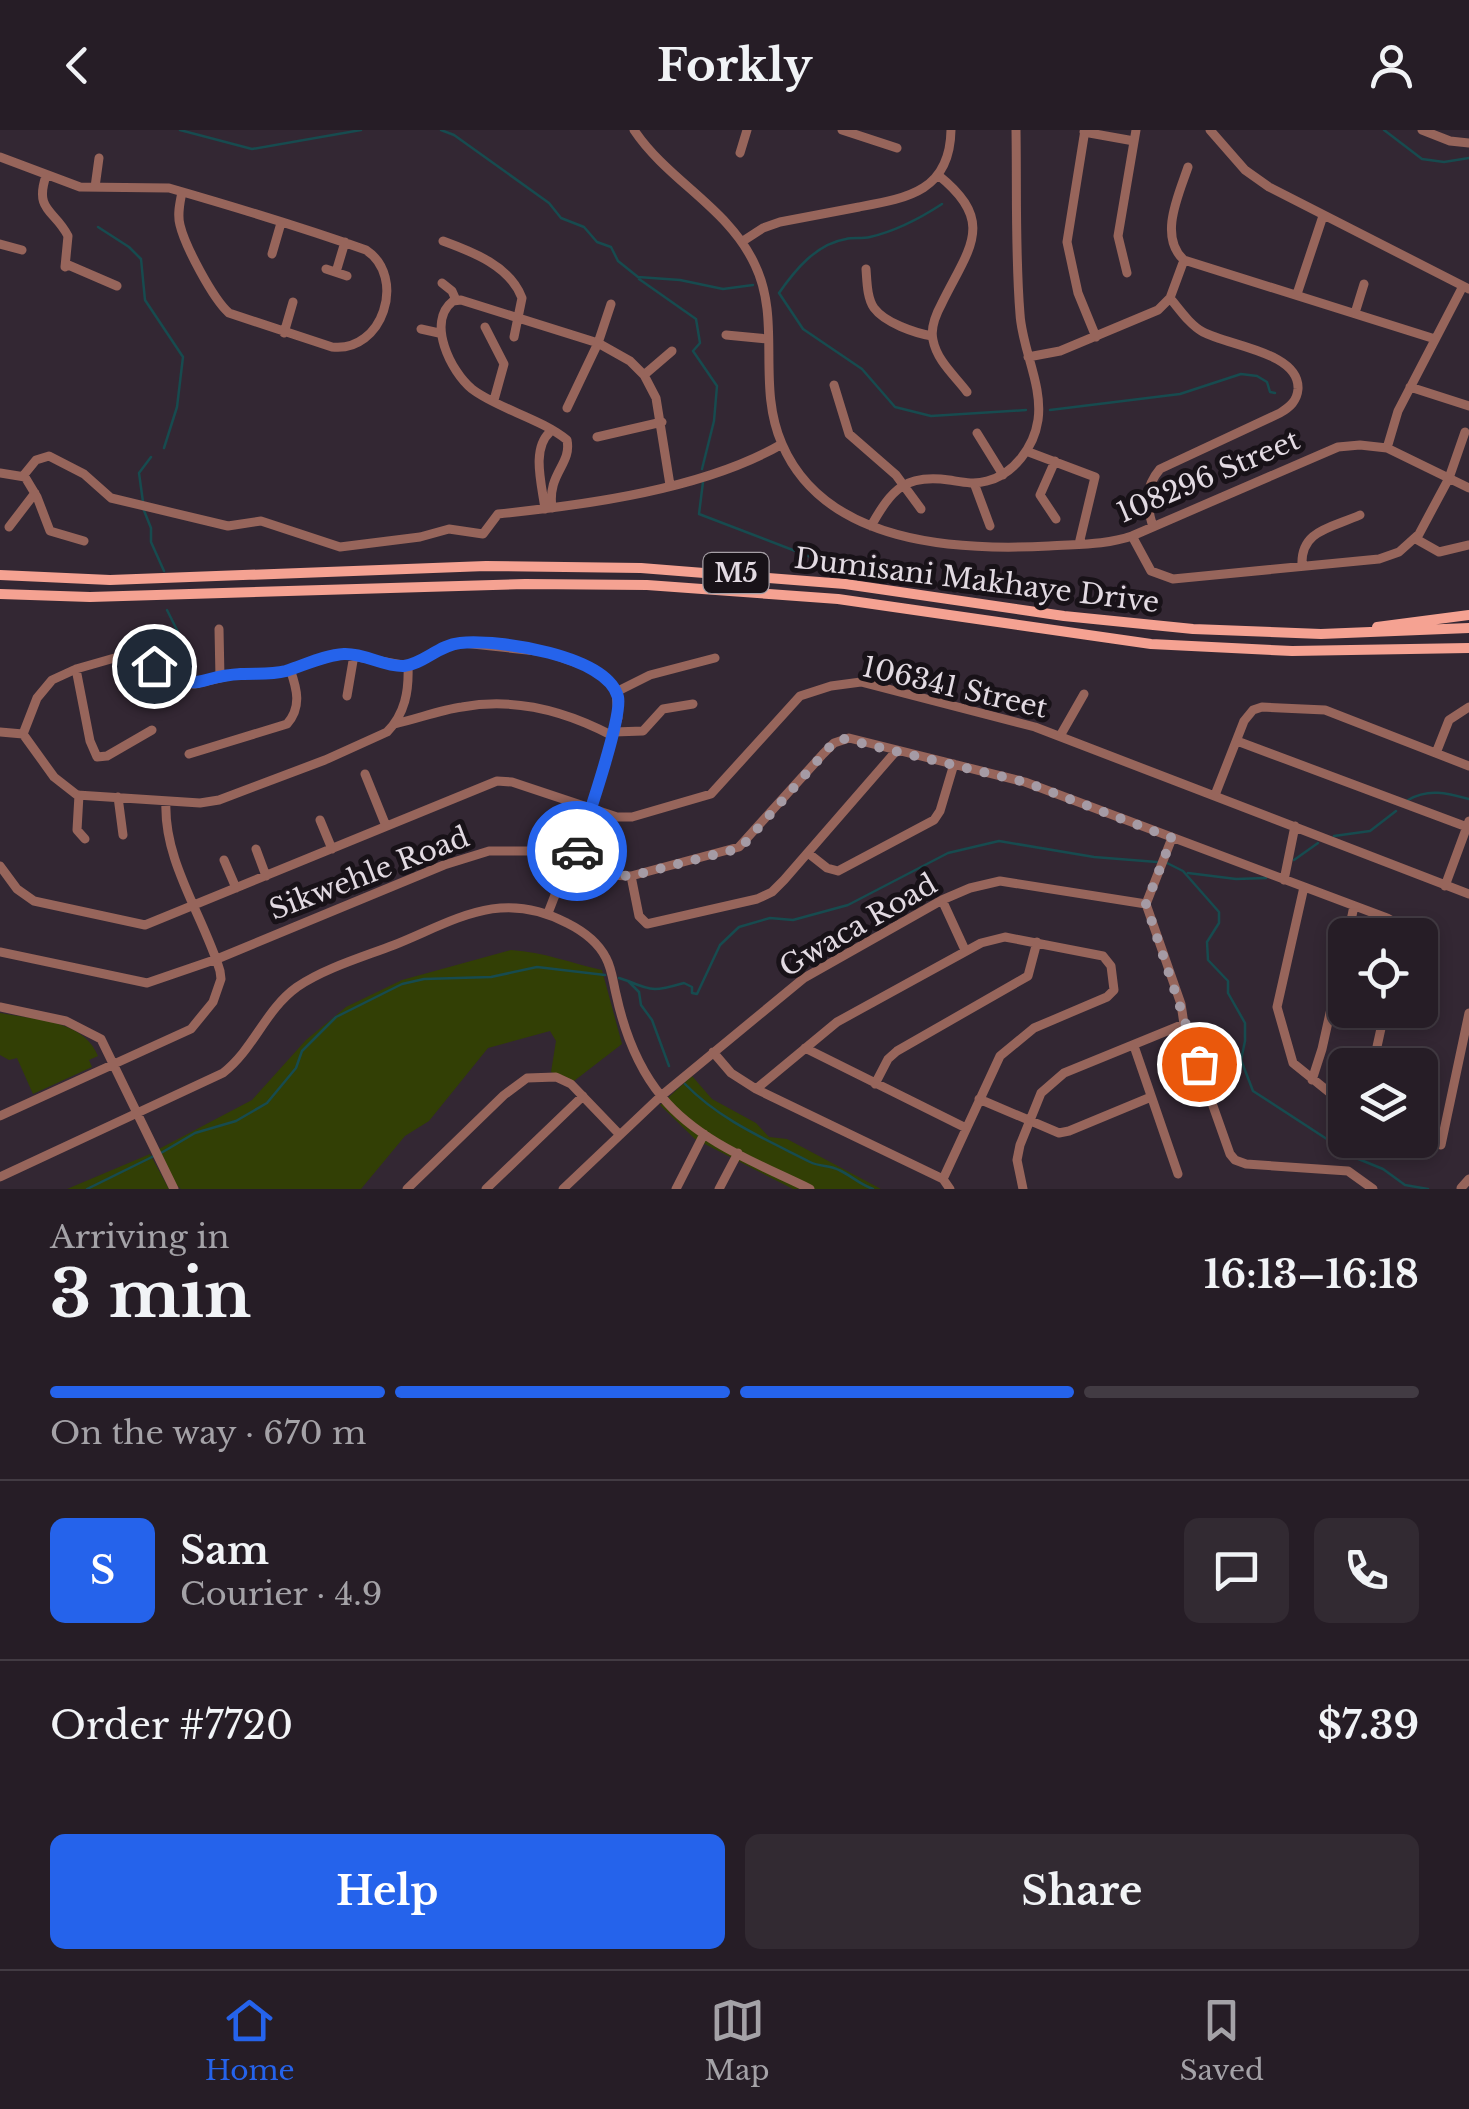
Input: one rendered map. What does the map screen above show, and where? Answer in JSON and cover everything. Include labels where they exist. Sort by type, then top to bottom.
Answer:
[{"type":"main road","name":"Dumisani Makhaye Drive","points":[[0,576],[110,580],[486,566],[642,568],[845,584],[1111,622],[1229,632],[1321,634],[1469,628]]},
{"type":"main road","name":"Dumisani Makhaye Drive","points":[[0,594],[90,597],[646,584],[838,599],[1151,644],[1292,651],[1469,648]]},
{"type":"main road","points":[[1321,634],[1469,615]]},
{"type":"street","points":[[634,130],[654,155],[744,241],[780,222],[908,197],[938,176],[948,158],[952,130]]},
{"type":"street","points":[[740,152],[746,130]]},
{"type":"street","points":[[842,130],[896,148]]},
{"type":"street","points":[[872,526],[886,502],[904,484],[925,478],[974,483],[1002,475],[1026,451],[1038,422],[1038,403],[1020,310],[1016,130]]},
{"type":"street","points":[[1210,130],[1245,170],[1269,188],[1466,288],[1410,387],[1387,448]]},
{"type":"street","points":[[1422,130],[1450,141],[1469,143]]},
{"type":"street","points":[[1096,337],[1078,293],[1067,242],[1085,131],[1136,135],[1118,236],[1127,273]]},
{"type":"street","points":[[0,158],[70,184],[95,188],[153,186],[182,192],[345,242],[372,254],[384,268],[388,290],[376,328],[357,344],[342,348],[236,317],[223,308],[182,231],[178,212],[182,192]]},
{"type":"street","points":[[95,188],[98,158]]},
{"type":"street","points":[[1188,167],[1174,209],[1172,231],[1176,250],[1184,260],[1434,339]]},
{"type":"street","points":[[46,176],[42,201],[68,236],[66,266],[117,286]]},
{"type":"street","points":[[938,176],[965,199],[973,218],[974,232],[937,312],[932,336],[942,361],[968,392]]},
{"type":"street","points":[[1297,294],[1323,216]]},
{"type":"street","points":[[272,254],[281,223]]},
{"type":"street","points":[[443,241],[476,254],[512,279],[522,298],[514,338]]},
{"type":"street","name":"108296 Street","points":[[744,241],[766,291],[769,395],[782,444],[816,491],[849,516],[872,526],[905,536],[992,548],[1108,542],[1132,536],[1325,451],[1360,445],[1387,448],[1469,488]]},
{"type":"street","points":[[336,272],[345,242]]},
{"type":"street","points":[[0,244],[22,250]]},
{"type":"street","points":[[1028,357],[1060,351],[1158,310],[1170,298],[1184,260]]},
{"type":"street","points":[[866,269],[870,298],[878,312],[932,336]]},
{"type":"street","points":[[442,283],[452,290],[456,300]]},
{"type":"street","points":[[1355,313],[1364,284]]},
{"type":"street","points":[[1153,527],[1147,496],[1160,469],[1280,413],[1293,403],[1298,390],[1296,376],[1286,362],[1199,330],[1170,298]]},
{"type":"street","points":[[456,300],[598,343],[622,355],[644,375],[656,398],[670,485]]},
{"type":"street","points":[[456,300],[443,311],[439,333],[466,383],[538,421],[569,444],[552,480],[549,509]]},
{"type":"street","points":[[284,332],[293,302]]},
{"type":"street","points":[[567,408],[598,343],[611,304]]},
{"type":"street","points":[[486,327],[504,360],[494,400]]},
{"type":"street","points":[[421,329],[439,333]]},
{"type":"street","points":[[726,335],[768,339]]},
{"type":"street","points":[[644,375],[672,352]]},
{"type":"street","points":[[834,385],[849,434],[904,484],[921,509]]},
{"type":"street","points":[[1410,387],[1469,406]]},
{"type":"street","points":[[597,436],[662,422]]},
{"type":"street","points":[[549,509],[539,453],[542,440],[550,432]]},
{"type":"street","points":[[1132,536],[1146,565],[1165,578],[1390,556],[1416,539],[1449,478],[1465,432]]},
{"type":"street","points":[[977,433],[1002,475]]},
{"type":"street","points":[[23,476],[36,460],[49,456],[91,478],[111,498],[228,526],[261,521],[344,548],[454,529],[482,534],[498,514],[549,509],[720,473],[782,444]]},
{"type":"street","points":[[1026,451],[1096,480],[1079,544]]},
{"type":"street","points":[[1055,462],[1040,495],[1056,519]]},
{"type":"street","points":[[0,473],[23,476],[35,493],[50,532],[84,541]]},
{"type":"street","points":[[974,483],[990,526]]},
{"type":"street","points":[[9,526],[35,493]]},
{"type":"street","points":[[1302,566],[1302,548],[1309,538],[1360,515]]},
{"type":"street","points":[[1416,539],[1440,552],[1469,545]]},
{"type":"street","points":[[219,629],[220,678]]},
{"type":"street","points":[[23,734],[36,698],[45,686],[76,669],[124,657],[140,658],[189,684],[241,674],[267,675],[341,654],[408,666],[456,644],[528,650],[594,669],[609,681],[619,708],[589,810],[548,913]]},
{"type":"street","points":[[347,696],[354,654]]},
{"type":"street","points":[[616,692],[650,675],[715,658]]},
{"type":"street","points":[[138,698],[154,666]]},
{"type":"street","points":[[0,732],[23,734],[54,777],[79,795],[200,803],[218,800],[383,734],[394,724],[406,700],[408,666]]},
{"type":"street","points":[[76,669],[90,741],[98,758],[152,730]]},
{"type":"street","points":[[189,754],[287,724],[298,701],[290,670]]},
{"type":"street","name":"106341 Street","points":[[0,866],[17,889],[34,901],[140,925],[502,780],[589,810],[626,818],[706,797],[795,700],[816,690],[852,682],[928,698],[1060,736],[1469,894]]},
{"type":"street","name":"106341 Street","points":[[1060,736],[1084,694]]},
{"type":"street","points":[[394,724],[460,707],[513,704],[542,708],[614,734],[643,731],[662,709],[692,704]]},
{"type":"street","points":[[1436,753],[1449,720],[1469,707]]},
{"type":"street","points":[[1216,795],[1244,721],[1254,710],[1329,711],[1469,766]]},
{"type":"street","name":"Sikwehle Road","points":[[0,952],[136,982],[166,979],[478,853],[531,851],[605,875],[631,876],[744,844],[838,740],[850,738],[1025,782],[1378,918]]},
{"type":"street","points":[[1237,742],[1468,824],[1445,886]]},
{"type":"street","points":[[631,876],[639,916],[650,924],[766,896],[897,750]]},
{"type":"street","points":[[808,852],[826,868],[841,870],[934,820],[954,764]]},
{"type":"street","points":[[365,774],[386,826]]},
{"type":"street","points":[[79,795],[77,830],[85,839]]},
{"type":"street","points":[[118,797],[122,835]]},
{"type":"street","points":[[0,1116],[176,1037],[198,1024],[218,989],[221,979],[216,959],[167,834],[166,801]]},
{"type":"street","points":[[320,820],[332,849]]},
{"type":"street","points":[[1284,880],[1295,826]]},
{"type":"street","points":[[1172,838],[1146,904],[1230,1154],[1243,1164],[1348,1171],[1373,1189]]},
{"type":"street","points":[[256,849],[266,876]]},
{"type":"street","points":[[224,860],[236,888]]},
{"type":"street","name":"Gwaca Road","points":[[563,1189],[661,1096],[817,969],[942,900],[1000,881],[1146,904]]},
{"type":"street","points":[[1304,887],[1277,1008],[1290,1058],[1328,1092]]},
{"type":"street","points":[[942,900],[965,950]]},
{"type":"street","points":[[0,1177],[204,1084],[235,1064],[268,1016],[306,981],[480,910],[517,906],[548,913],[590,938],[606,957],[630,1044],[661,1096],[704,1134],[810,1189]]},
{"type":"street","points":[[1352,918],[1354,906]]},
{"type":"street","points":[[713,1052],[732,1073],[756,1089],[947,1184],[966,1128],[1000,1056],[1034,1028],[1107,997],[1114,990],[1111,966],[1103,956],[996,937],[965,950],[837,1022],[756,1089]]},
{"type":"street","points":[[875,1084],[888,1059],[897,1051],[1028,976],[1038,942]]},
{"type":"street","points":[[0,1007],[84,1028],[101,1040],[174,1189]]},
{"type":"street","points":[[1441,1144],[1469,1014]]},
{"type":"street","points":[[1312,1080],[1328,1022]]},
{"type":"street","points":[[1024,1189],[1017,1160],[1028,1120],[1042,1093],[1064,1073],[1184,1024]]},
{"type":"street","points":[[1134,1046],[1178,1174]]},
{"type":"street","points":[[806,1048],[966,1128]]},
{"type":"street","points":[[408,1189],[519,1082],[537,1076],[556,1077],[571,1084],[620,1134]]},
{"type":"street","points":[[486,1189],[583,1096]]},
{"type":"street","points":[[979,1099],[1056,1132],[1070,1132],[1151,1097]]},
{"type":"street","points":[[666,1189],[678,1187],[704,1134]]},
{"type":"street","points":[[719,1189],[738,1154]]},
{"type":"green space","points":[[511,950],[602,970],[622,1044],[574,1081],[551,1072],[556,1041],[550,1031],[488,1048],[429,1121],[405,1136],[361,1189],[181,1189],[176,1185],[157,1150],[252,1100],[306,1040],[346,1007],[402,980]]},
{"type":"green space","points":[[0,1013],[69,1028],[91,1044],[98,1056],[89,1060],[92,1067],[33,1094],[17,1058],[9,1060],[0,1055]]},
{"type":"green space","points":[[692,1076],[712,1099],[756,1123],[769,1137],[787,1139],[881,1189],[793,1189],[695,1139],[660,1105]]},
{"type":"green space","points":[[150,1154],[169,1189],[67,1189]]},
{"type":"waterway","points":[[180,130],[252,149],[361,130]]},
{"type":"waterway","points":[[441,130],[454,135],[549,203],[561,218],[584,227],[597,242],[611,247],[618,261],[638,277],[723,289],[753,285]]},
{"type":"waterway","points":[[1384,130],[1422,159],[1444,162],[1469,158]]},
{"type":"waterway","points":[[942,204],[889,231],[825,246],[799,267],[779,293],[803,329],[862,369],[895,407],[931,416],[1026,410]]},
{"type":"waterway","points":[[98,227],[141,259],[145,300],[183,357],[177,407],[164,448]]},
{"type":"waterway","points":[[639,279],[696,319],[700,343],[693,351],[717,386],[714,421],[702,469]]},
{"type":"waterway","points":[[1050,410],[1180,394],[1241,374],[1257,376],[1275,393]]},
{"type":"waterway","points":[[143,502],[139,473],[151,457]]},
{"type":"waterway","points":[[703,482],[699,514],[847,574]]},
{"type":"waterway","points":[[143,508],[151,528],[151,542],[164,571]]},
{"type":"waterway","points":[[167,610],[179,634],[188,673]]},
{"type":"waterway","points":[[1408,800],[1430,793],[1469,799]]},
{"type":"waterway","points":[[1334,836],[1370,831],[1396,811]]},
{"type":"waterway","points":[[628,981],[655,989],[684,983],[697,994],[720,945],[739,927],[770,918],[793,920],[848,905],[948,853],[999,841],[1094,857],[1157,862]]},
{"type":"waterway","points":[[1294,860],[1318,843]]},
{"type":"waterway","points":[[1165,862],[1183,871],[1219,912],[1219,923],[1207,942],[1208,960],[1228,981],[1228,993],[1245,1023],[1241,1060],[1253,1091],[1356,1158],[1383,1169],[1405,1185],[1428,1189]]},
{"type":"waterway","points":[[1188,873],[1266,878]]},
{"type":"waterway","points":[[161,1153],[195,1133],[236,1121],[267,1103],[296,1068],[302,1051],[336,1017],[402,984],[424,979],[491,977],[537,967],[605,975]]},
{"type":"waterway","points":[[619,978],[639,992],[641,1005],[652,1020],[669,1066]]},
{"type":"waterway","points":[[685,1084],[744,1128],[873,1189]]},
{"type":"waterway","points":[[87,1189],[154,1156]]},
{"type":"way so far","points":[[577,851],[570,864],[605,875],[631,876],[733,850],[744,844],[834,742],[850,738],[1025,782],[1172,838],[1146,904],[1199,1064]]},
{"type":"route","points":[[154,666],[176,680],[199,684],[230,675],[273,674],[341,654],[408,666],[442,648],[463,643],[546,652],[594,669],[609,681],[619,708],[577,851]]}]
